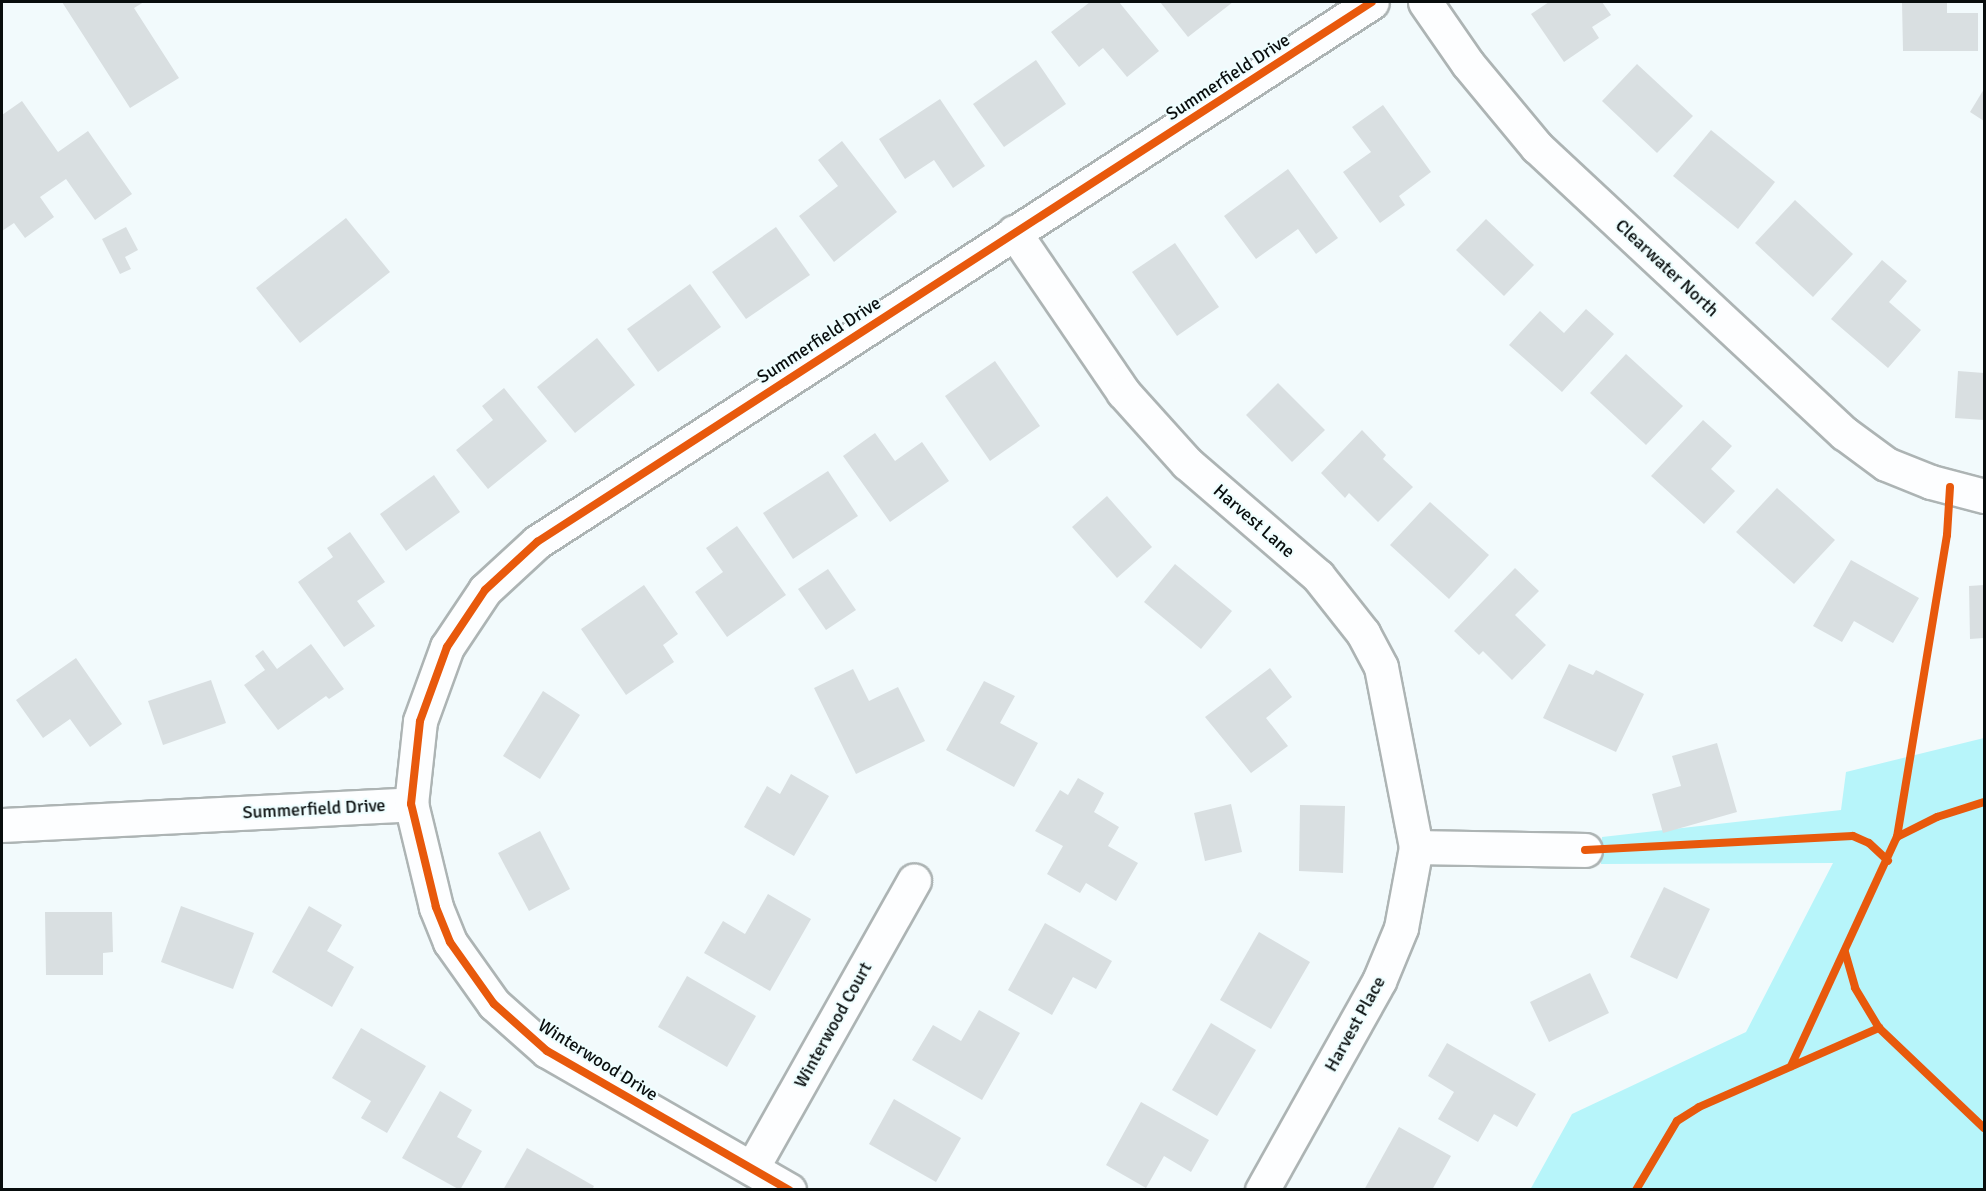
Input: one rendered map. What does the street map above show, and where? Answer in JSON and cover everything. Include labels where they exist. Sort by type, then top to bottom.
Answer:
[{"type":"street","name":"Summerfield Drive","points":[[2,825],[411,804],[420,721],[434,677],[447,647],[485,590],[509,565],[576,515],[1372,2]]},
{"type":"street","name":"Clearwater North","points":[[1425,2],[1468,64],[1537,147],[1844,433],[1886,464],[1950,487],[1984,496]]},
{"type":"street","name":"Harvest Lane","points":[[1014,232],[1123,392],[1143,416],[1187,463],[1318,576],[1363,633],[1381,667],[1416,847]]},
{"type":"street","name":"Winterwood Drive","points":[[411,804],[436,907],[450,942],[494,1004],[547,1051],[789,1190]]},
{"type":"street","points":[[1416,847],[1585,850]]},
{"type":"street","name":"Harvest Place","points":[[1262,1190],[1391,956],[1416,847]]},
{"type":"street","name":"Winterwood Court","points":[[752,1168],[914,881]]},
{"type":"shaded area","points":[[1984,738],[1984,1189],[1530,1190],[1572,1114],[1746,1032],[1833,863],[1601,864],[1602,837],[1841,810],[1846,772]]},
{"type":"building","points":[[62,2],[144,2],[134,8],[179,78],[130,108]]},
{"type":"building","points":[[1090,2],[1119,2],[1159,51],[1127,77],[1103,48],[1079,67],[1051,32]]},
{"type":"building","points":[[1160,2],[1233,2],[1188,37]]},
{"type":"building","points":[[1549,2],[1602,2],[1611,15],[1592,27],[1599,38],[1564,62],[1531,14]]},
{"type":"building","points":[[1902,2],[1947,2],[1947,13],[1978,13],[1978,51],[1903,51]]},
{"type":"building","points":[[1036,60],[1066,104],[1004,147],[973,104]]},
{"type":"building","points":[[1637,64],[1693,116],[1657,153],[1602,101]]},
{"type":"building","points":[[1984,89],[1984,121],[1970,112]]},
{"type":"building","points":[[940,99],[985,166],[953,188],[934,160],[905,179],[879,139]]},
{"type":"building","points":[[22,101],[58,152],[88,131],[132,194],[95,220],[66,179],[40,197],[54,217],[25,238],[14,223],[2,231],[2,115]]},
{"type":"building","points":[[1383,105],[1431,172],[1399,196],[1405,205],[1380,223],[1343,172],[1371,152],[1352,127]]},
{"type":"building","points":[[1711,130],[1775,182],[1738,229],[1673,176]]},
{"type":"building","points":[[842,141],[897,212],[834,262],[799,216],[838,186],[818,160]]},
{"type":"building","points":[[1288,169],[1338,238],[1316,254],[1298,229],[1256,259],[1224,216]]},
{"type":"building","points":[[1795,200],[1853,254],[1813,297],[1755,243]]},
{"type":"building","points":[[346,218],[390,272],[300,343],[256,288]]},
{"type":"building","points":[[1486,219],[1534,265],[1504,296],[1456,250]]},
{"type":"building","points":[[126,227],[138,250],[125,257],[131,269],[120,274],[102,239]]},
{"type":"building","points":[[776,227],[810,275],[746,319],[712,272]]},
{"type":"building","points":[[1175,243],[1219,307],[1177,336],[1132,272]]},
{"type":"building","points":[[1882,260],[1907,281],[1889,302],[1921,330],[1888,368],[1831,319]]},
{"type":"building","points":[[690,284],[721,327],[658,372],[627,329]]},
{"type":"building","points":[[1586,309],[1614,334],[1562,392],[1509,345],[1540,311],[1564,333]]},
{"type":"building","points":[[597,338],[635,385],[575,433],[537,387]]},
{"type":"building","points":[[1626,354],[1683,406],[1646,445],[1590,393]]},
{"type":"building","points":[[995,361],[1040,426],[990,461],[945,396]]},
{"type":"building","points":[[1958,371],[1984,373],[1984,420],[1955,418]]},
{"type":"building","points":[[1278,383],[1325,430],[1292,462],[1246,415]]},
{"type":"building","points":[[504,388],[547,441],[488,489],[456,450],[493,420],[482,406]]},
{"type":"building","points":[[1703,420],[1732,446],[1711,469],[1735,491],[1704,524],[1651,476]]},
{"type":"building","points":[[1362,430],[1386,455],[1383,459],[1413,487],[1378,522],[1349,493],[1345,498],[1321,473]]},
{"type":"building","points":[[875,433],[895,461],[922,442],[949,481],[890,522],[843,456]]},
{"type":"building","points":[[828,471],[858,516],[793,559],[763,513]]},
{"type":"building","points":[[434,475],[460,512],[406,551],[380,514]]},
{"type":"building","points":[[1777,488],[1835,540],[1794,584],[1736,532]]},
{"type":"building","points":[[1107,496],[1152,547],[1117,578],[1072,527]]},
{"type":"building","points":[[1430,502],[1489,555],[1449,599],[1390,545]]},
{"type":"building","points":[[737,526],[786,595],[727,637],[695,592],[723,572],[706,548]]},
{"type":"building","points":[[350,532],[385,582],[357,601],[375,626],[344,647],[298,582],[333,557],[327,548]]},
{"type":"building","points":[[1851,560],[1919,598],[1893,643],[1854,621],[1842,642],[1813,626]]},
{"type":"building","points":[[1175,564],[1232,611],[1201,649],[1144,602]]},
{"type":"building","points":[[1515,568],[1539,591],[1515,615],[1546,645],[1512,680],[1483,651],[1479,655],[1454,631]]},
{"type":"building","points":[[828,569],[856,610],[826,630],[798,589]]},
{"type":"building","points":[[644,585],[678,634],[663,645],[674,662],[626,695],[581,629]]},
{"type":"building","points":[[1984,585],[1984,638],[1970,639],[1969,586]]},
{"type":"building","points":[[311,644],[344,689],[329,699],[326,696],[278,730],[244,685],[265,670],[255,656],[263,650],[277,669]]},
{"type":"building","points":[[76,658],[122,724],[90,747],[70,719],[43,738],[16,700]]},
{"type":"building","points":[[1569,664],[1593,675],[1596,670],[1644,694],[1616,752],[1543,718]]},
{"type":"building","points":[[1270,668],[1292,697],[1266,718],[1288,746],[1251,773],[1205,717]]},
{"type":"building","points":[[853,669],[869,701],[898,687],[925,741],[856,774],[814,688]]},
{"type":"building","points":[[211,680],[226,723],[163,745],[148,701]]},
{"type":"building","points":[[984,681],[1015,696],[1000,723],[1038,743],[1014,787],[946,750]]},
{"type":"building","points":[[543,691],[580,715],[540,779],[503,756]]},
{"type":"building","points":[[1717,743],[1737,812],[1663,833],[1652,794],[1681,786],[1672,756]]},
{"type":"building","points":[[791,774],[829,796],[794,856],[744,827],[767,786],[780,794]]},
{"type":"building","points":[[1078,778],[1104,793],[1094,812],[1119,827],[1108,846],[1138,863],[1116,901],[1086,883],[1080,893],[1047,874],[1063,846],[1035,831],[1060,790],[1068,795]]},
{"type":"building","points":[[1231,804],[1242,852],[1205,861],[1194,813]]},
{"type":"building","points":[[1300,805],[1345,806],[1343,873],[1299,871]]},
{"type":"building","points":[[540,831],[570,889],[529,911],[498,853]]},
{"type":"building","points":[[1664,887],[1710,909],[1677,979],[1630,957]]},
{"type":"building","points":[[768,894],[811,919],[770,991],[704,953],[723,921],[745,934]]},
{"type":"building","points":[[181,906],[254,933],[233,989],[161,962]]},
{"type":"building","points":[[309,906],[342,925],[327,951],[354,967],[332,1007],[272,972]]},
{"type":"building","points":[[45,912],[112,912],[113,952],[103,953],[103,975],[46,975]]},
{"type":"building","points":[[1045,923],[1112,961],[1096,989],[1073,977],[1052,1015],[1008,990]]},
{"type":"building","points":[[1259,932],[1310,962],[1271,1029],[1220,1000]]},
{"type":"building","points":[[1590,973],[1609,1013],[1549,1042],[1530,1002]]},
{"type":"building","points":[[687,976],[756,1016],[727,1067],[658,1027]]},
{"type":"building","points":[[979,1010],[1020,1033],[982,1100],[912,1060],[933,1025],[961,1041]]},
{"type":"building","points":[[1211,1023],[1256,1050],[1217,1116],[1172,1090]]},
{"type":"building","points":[[361,1028],[426,1066],[387,1133],[361,1118],[371,1101],[332,1078]]},
{"type":"building","points":[[1447,1043],[1536,1094],[1517,1127],[1494,1114],[1478,1142],[1438,1119],[1454,1092],[1428,1076]]},
{"type":"building","points":[[440,1091],[472,1110],[457,1137],[482,1151],[460,1190],[402,1158]]},
{"type":"building","points":[[894,1099],[961,1138],[936,1182],[869,1144]]},
{"type":"building","points":[[1141,1102],[1209,1140],[1191,1172],[1164,1156],[1146,1188],[1106,1165]]},
{"type":"building","points":[[1399,1127],[1451,1156],[1432,1190],[1364,1190]]},
{"type":"building","points":[[527,1148],[594,1186],[592,1190],[503,1190]]},
{"type":"cycle path","points":[[789,1190],[547,1051],[494,1004],[450,942],[436,907],[411,804],[420,721],[447,647],[485,590],[537,542],[1372,2]]},
{"type":"cycle path","points":[[1791,1066],[1897,837],[1947,535],[1950,487]]},
{"type":"cycle path","points":[[1897,837],[1937,817],[1984,802]]},
{"type":"cycle path","points":[[1585,850],[1853,836],[1869,843],[1888,861]]},
{"type":"cycle path","points":[[1845,952],[1855,988],[1879,1028],[1984,1128]]},
{"type":"cycle path","points":[[1636,1190],[1677,1121],[1699,1107],[1879,1028]]}]
